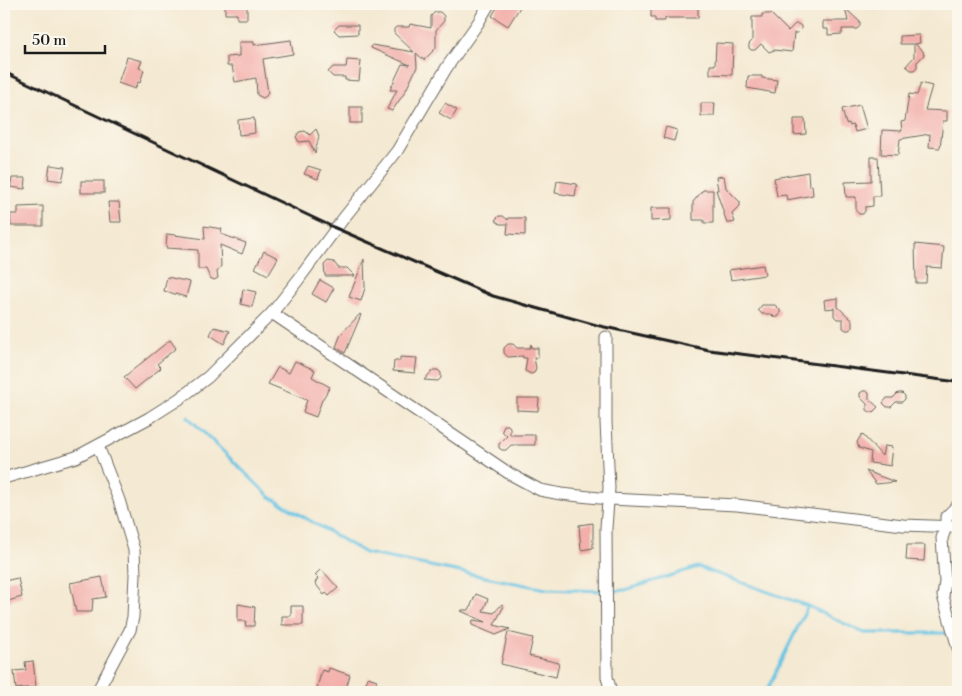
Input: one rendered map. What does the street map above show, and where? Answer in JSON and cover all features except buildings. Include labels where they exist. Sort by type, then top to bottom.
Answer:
[{"type":"street","points":[[4,478],[76,457],[98,446],[150,418],[214,371],[272,313],[343,219],[397,152],[447,67],[489,4]]},
{"type":"street","points":[[272,313],[524,482],[547,491],[609,499],[737,505],[904,525],[952,527]]},
{"type":"street","points":[[606,337],[606,422],[609,499],[606,528],[607,677],[611,692]]},
{"type":"street","points":[[97,692],[130,630],[133,617],[135,575],[134,550],[119,500],[98,446]]},
{"type":"street","points":[[952,527],[946,517],[958,505]]},
{"type":"street","points":[[952,527],[942,538],[946,582],[943,596],[958,648]]},
{"type":"waterway","points":[[188,417],[270,497],[365,553],[546,589],[604,591]]},
{"type":"waterway","points":[[610,591],[625,590],[698,567],[808,606],[864,633],[950,633]]},
{"type":"waterway","points":[[766,692],[808,606]]},
{"type":"railway","points":[[4,72],[333,227],[493,296],[600,326],[709,350],[958,382]]}]
